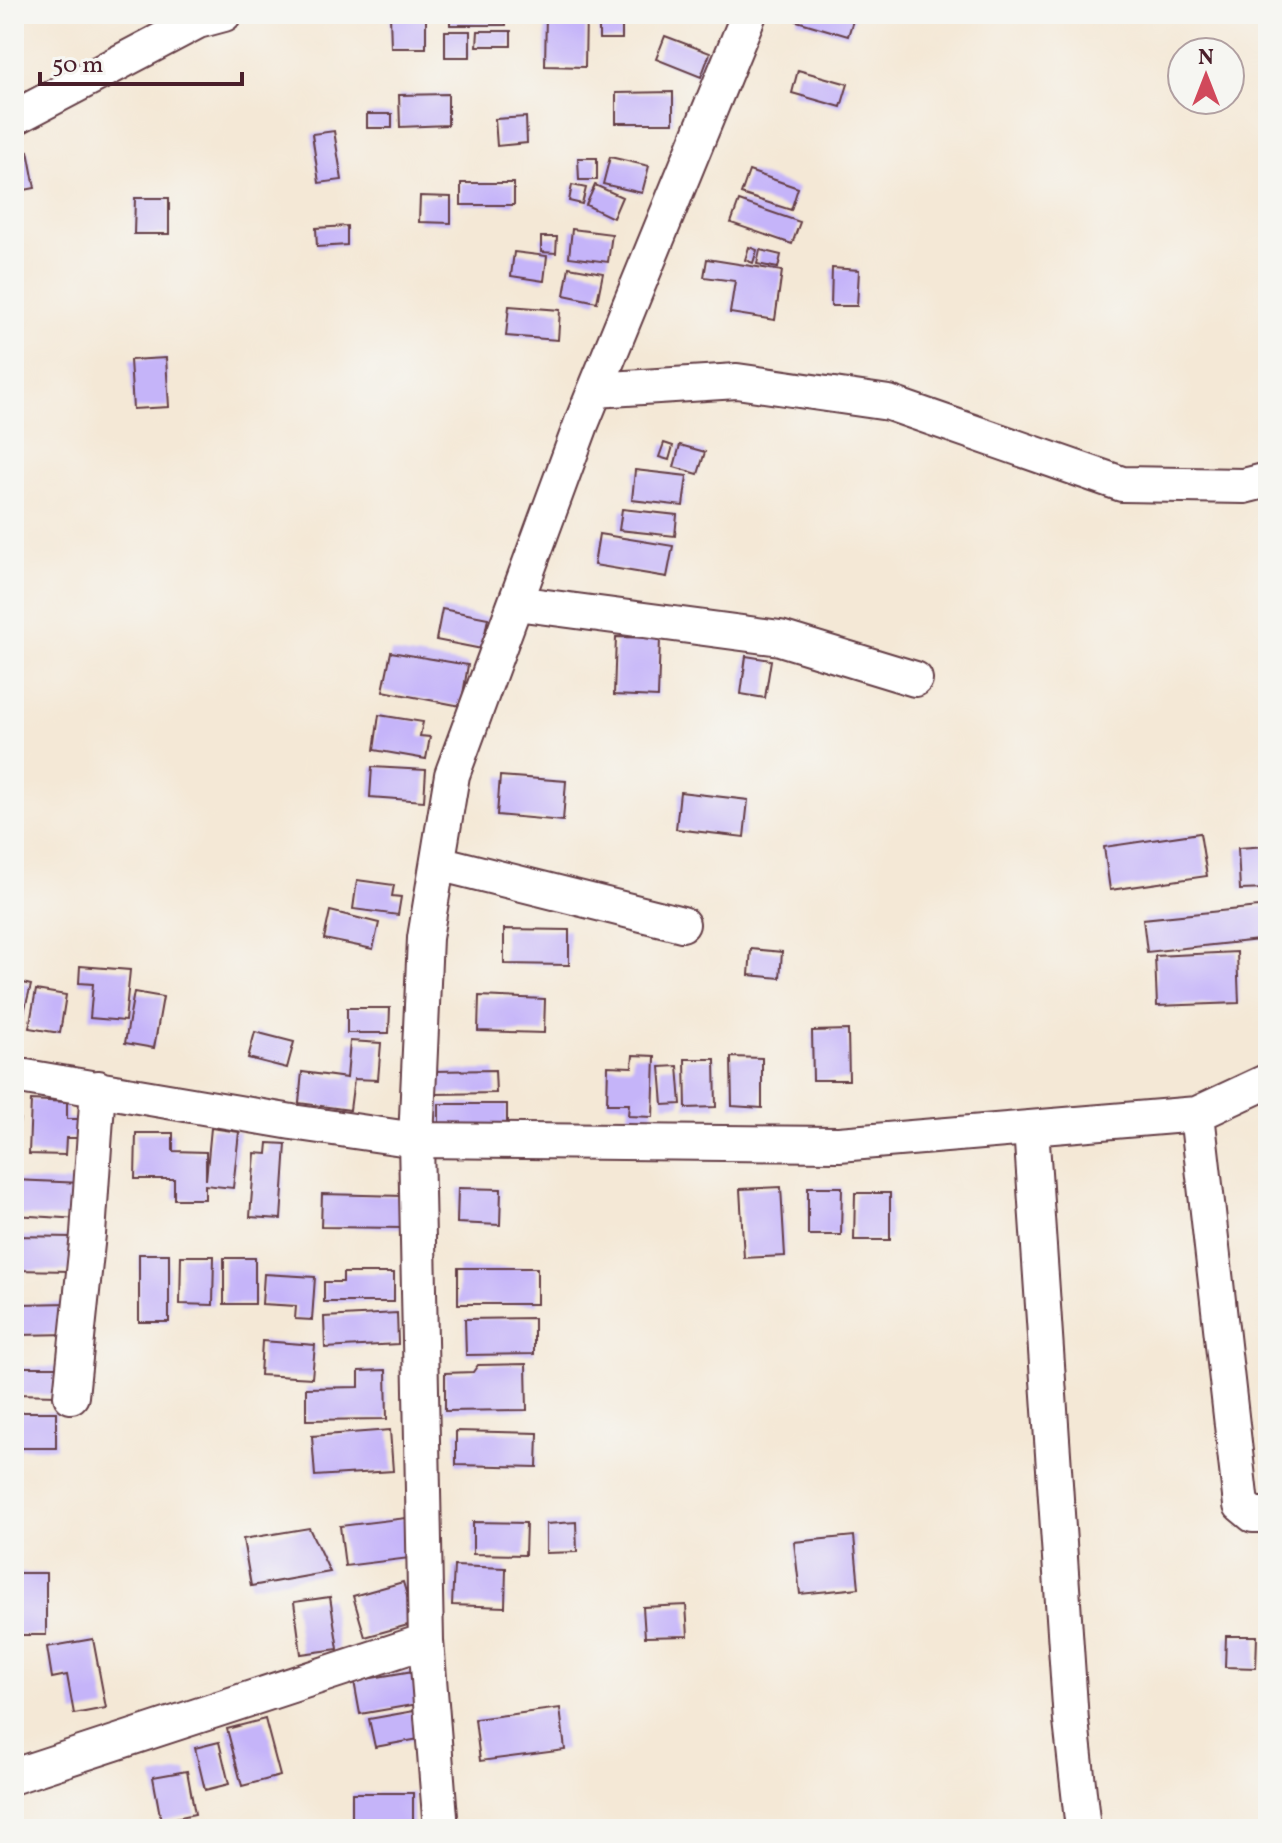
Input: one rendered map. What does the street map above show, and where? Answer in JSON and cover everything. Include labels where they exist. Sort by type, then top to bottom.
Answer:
[{"type":"street","points":[[441,1829],[426,1641],[416,1140],[425,938],[452,775],[595,390],[749,14]]},
{"type":"street","points":[[14,118],[206,16]]},
{"type":"street","points":[[595,390],[737,381],[889,403],[1122,484],[1244,486],[1268,480]]},
{"type":"street","points":[[516,603],[780,638],[915,679]]},
{"type":"street","points":[[438,863],[682,924]]},
{"type":"street","points":[[14,1075],[416,1140],[839,1144],[1197,1114],[1268,1081]]},
{"type":"street","points":[[71,1396],[88,1234],[98,1088]]},
{"type":"street","points":[[1197,1114],[1241,1505],[1253,1515],[1268,1515]]},
{"type":"street","points":[[1031,1128],[1071,1721],[1083,1829]]},
{"type":"street","points":[[14,1776],[426,1641]]},
{"type":"building","points":[[390,14],[426,14],[426,48],[391,48]]},
{"type":"building","points":[[450,14],[506,14],[506,25],[450,25]]},
{"type":"building","points":[[546,14],[586,14],[585,67],[545,66]]},
{"type":"building","points":[[599,14],[622,14],[622,39],[599,39]]},
{"type":"building","points":[[799,14],[855,14],[848,36],[797,21]]},
{"type":"building","points":[[445,31],[470,31],[470,57],[445,57]]},
{"type":"building","points":[[478,31],[511,31],[511,46],[477,46]]},
{"type":"building","points":[[665,36],[710,53],[701,77],[656,59]]},
{"type":"building","points":[[798,70],[848,84],[841,107],[792,93]]},
{"type":"building","points":[[673,92],[673,123],[616,123],[616,93]]},
{"type":"building","points":[[448,94],[448,125],[400,127],[399,95]]},
{"type":"building","points":[[367,114],[392,114],[392,128],[367,128]]},
{"type":"building","points":[[526,117],[527,143],[497,146],[495,119]]},
{"type":"building","points":[[334,131],[342,180],[319,183],[312,134]]},
{"type":"building","points":[[28,151],[35,188],[14,192],[14,153]]},
{"type":"building","points":[[610,157],[649,166],[642,193],[603,184]]},
{"type":"building","points":[[578,158],[597,158],[597,180],[579,180]]},
{"type":"building","points":[[749,171],[798,188],[791,210],[741,194]]},
{"type":"building","points":[[461,183],[514,183],[514,205],[461,205]]},
{"type":"building","points":[[572,185],[586,188],[582,204],[569,201]]},
{"type":"building","points":[[595,185],[622,197],[613,218],[586,205]]},
{"type":"building","points":[[420,196],[451,197],[451,223],[419,222]]},
{"type":"building","points":[[135,198],[169,198],[169,234],[134,234]]},
{"type":"building","points":[[739,201],[800,222],[792,244],[731,223]]},
{"type":"building","points":[[347,226],[347,245],[317,247],[316,228]]},
{"type":"building","points":[[572,229],[612,234],[608,262],[569,257]]},
{"type":"building","points":[[541,237],[557,237],[556,253],[541,252]]},
{"type":"building","points":[[749,247],[757,250],[753,263],[745,260]]},
{"type":"building","points":[[760,250],[781,255],[778,268],[757,264]]},
{"type":"building","points":[[514,252],[547,256],[544,281],[511,276]]},
{"type":"building","points":[[707,259],[782,271],[775,320],[730,313],[735,281],[704,277]]},
{"type":"building","points":[[569,267],[603,273],[597,302],[564,295]]},
{"type":"building","points":[[832,268],[859,270],[857,306],[831,306]]},
{"type":"building","points":[[14,296],[24,309],[14,316]]},
{"type":"building","points":[[509,306],[560,310],[558,340],[506,336]]},
{"type":"building","points":[[166,358],[169,407],[133,409],[130,360]]},
{"type":"building","points":[[664,443],[673,446],[669,460],[659,457]]},
{"type":"building","points":[[680,445],[705,452],[698,474],[674,467]]},
{"type":"building","points":[[635,470],[687,476],[683,506],[632,500]]},
{"type":"building","points":[[622,509],[677,515],[675,536],[619,530]]},
{"type":"building","points":[[599,534],[673,546],[667,577],[594,565]]},
{"type":"building","points":[[442,609],[488,618],[482,649],[436,640]]},
{"type":"building","points":[[616,637],[660,638],[658,697],[614,695]]},
{"type":"building","points":[[391,652],[468,665],[461,706],[383,691]]},
{"type":"building","points":[[746,656],[771,660],[765,698],[741,694]]},
{"type":"building","points":[[379,715],[423,722],[420,736],[430,737],[426,759],[374,750]]},
{"type":"building","points":[[372,767],[426,770],[424,801],[370,797]]},
{"type":"building","points":[[500,776],[566,781],[563,821],[497,815]]},
{"type":"building","points":[[680,792],[748,800],[744,837],[676,829]]},
{"type":"building","points":[[1200,833],[1207,876],[1110,890],[1104,847]]},
{"type":"building","points":[[1268,846],[1268,889],[1240,890],[1238,848]]},
{"type":"building","points":[[357,880],[394,885],[392,896],[401,897],[398,915],[353,909]]},
{"type":"building","points":[[1268,906],[1268,939],[1147,952],[1143,919]]},
{"type":"building","points":[[330,911],[379,923],[373,949],[324,939]]},
{"type":"building","points":[[504,929],[569,930],[569,965],[504,964]]},
{"type":"building","points":[[751,949],[782,952],[780,978],[749,975]]},
{"type":"building","points":[[1237,952],[1239,1003],[1157,1006],[1155,956]]},
{"type":"building","points":[[14,956],[20,958],[15,977],[14,977]]},
{"type":"building","points":[[80,966],[130,970],[125,1021],[90,1018],[93,984],[79,983]]},
{"type":"building","points":[[14,981],[31,985],[15,1047],[14,1047]]},
{"type":"building","points":[[36,990],[66,995],[60,1033],[29,1028]]},
{"type":"building","points":[[134,992],[163,997],[154,1048],[125,1043]]},
{"type":"building","points":[[479,996],[545,999],[544,1033],[478,1031]]},
{"type":"building","points":[[347,1008],[390,1008],[389,1033],[347,1033]]},
{"type":"building","points":[[848,1030],[849,1080],[813,1080],[812,1031]]},
{"type":"building","points":[[255,1032],[294,1042],[287,1068],[248,1058]]},
{"type":"building","points":[[350,1041],[381,1043],[378,1080],[354,1079],[350,1110],[299,1103],[302,1072],[347,1078]]},
{"type":"building","points":[[633,1055],[655,1056],[653,1117],[628,1116],[629,1104],[607,1104],[608,1066],[632,1067]]},
{"type":"building","points":[[731,1057],[762,1058],[762,1108],[732,1106]]},
{"type":"building","points":[[685,1059],[715,1059],[716,1107],[686,1108]]},
{"type":"building","points":[[678,1066],[681,1104],[663,1105],[660,1067]]},
{"type":"building","points":[[495,1070],[496,1093],[436,1094],[435,1071]]},
{"type":"building","points":[[14,1088],[22,1088],[17,1150],[14,1149]]},
{"type":"building","points":[[31,1100],[67,1102],[67,1119],[80,1119],[80,1138],[66,1138],[65,1155],[29,1154]]},
{"type":"building","points":[[439,1104],[507,1104],[507,1130],[439,1130]]},
{"type":"building","points":[[211,1128],[239,1132],[233,1188],[205,1185],[205,1199],[174,1199],[174,1179],[135,1179],[136,1133],[173,1133],[173,1151],[206,1152],[206,1180]]},
{"type":"building","points":[[268,1143],[286,1144],[281,1219],[250,1217],[255,1153],[267,1154]]},
{"type":"building","points":[[14,1180],[82,1183],[80,1219],[14,1215]]},
{"type":"building","points":[[781,1187],[785,1256],[744,1258],[740,1189]]},
{"type":"building","points":[[808,1187],[842,1187],[841,1235],[808,1235]]},
{"type":"building","points":[[458,1188],[501,1189],[500,1225],[457,1223]]},
{"type":"building","points":[[855,1193],[890,1193],[890,1240],[854,1240]]},
{"type":"building","points":[[322,1194],[404,1196],[403,1228],[321,1227]]},
{"type":"building","points":[[14,1236],[71,1237],[71,1271],[14,1270]]},
{"type":"building","points":[[139,1254],[169,1254],[169,1322],[139,1322]]},
{"type":"building","points":[[181,1256],[214,1256],[213,1305],[180,1304]]},
{"type":"building","points":[[224,1258],[255,1258],[255,1304],[224,1304]]},
{"type":"building","points":[[458,1268],[537,1268],[537,1304],[458,1304]]},
{"type":"building","points":[[343,1273],[394,1273],[394,1302],[324,1302],[324,1282],[343,1282]]},
{"type":"building","points":[[264,1274],[315,1277],[312,1320],[295,1319],[296,1306],[262,1304]]},
{"type":"building","points":[[69,1303],[70,1334],[19,1335],[19,1304]]},
{"type":"building","points":[[397,1313],[398,1344],[325,1348],[324,1317]]},
{"type":"building","points":[[534,1318],[534,1354],[466,1355],[465,1319]]},
{"type":"building","points":[[262,1341],[315,1345],[312,1378],[260,1375]]},
{"type":"building","points":[[526,1364],[527,1410],[445,1411],[445,1373],[473,1372],[478,1365]]},
{"type":"building","points":[[14,1367],[58,1367],[58,1395],[14,1394]]},
{"type":"building","points":[[386,1370],[387,1419],[306,1420],[306,1388],[359,1387],[359,1371]]},
{"type":"building","points":[[14,1412],[56,1412],[56,1448],[14,1448]]},
{"type":"building","points":[[390,1430],[393,1471],[315,1476],[312,1436]]},
{"type":"building","points":[[456,1431],[538,1433],[537,1467],[456,1465]]},
{"type":"building","points":[[406,1518],[410,1558],[345,1566],[340,1526]]},
{"type":"building","points":[[473,1522],[526,1523],[525,1555],[473,1554]]},
{"type":"building","points":[[576,1522],[577,1552],[546,1553],[546,1524]]},
{"type":"building","points":[[309,1528],[330,1572],[251,1586],[243,1539]]},
{"type":"building","points":[[854,1536],[859,1588],[800,1594],[794,1542]]},
{"type":"building","points":[[454,1566],[506,1568],[505,1607],[452,1605]]},
{"type":"building","points":[[14,1573],[46,1573],[46,1635],[14,1635]]},
{"type":"building","points":[[403,1582],[415,1623],[365,1637],[353,1596]]},
{"type":"building","points":[[330,1597],[338,1649],[301,1654],[294,1602]]},
{"type":"building","points":[[686,1605],[688,1636],[645,1637],[643,1607]]},
{"type":"building","points":[[1226,1636],[1257,1636],[1256,1668],[1225,1667]]},
{"type":"building","points":[[93,1639],[106,1708],[74,1714],[67,1675],[52,1678],[47,1647]]},
{"type":"building","points":[[413,1671],[418,1704],[360,1714],[354,1681]]},
{"type":"building","points":[[560,1708],[565,1750],[480,1761],[475,1719]]},
{"type":"building","points":[[414,1711],[419,1739],[375,1747],[369,1719]]},
{"type":"building","points":[[265,1719],[280,1776],[242,1786],[227,1729]]},
{"type":"building","points":[[219,1742],[229,1784],[205,1790],[195,1748]]},
{"type":"building","points":[[187,1771],[195,1814],[161,1821],[153,1777]]},
{"type":"building","points":[[352,1793],[413,1793],[413,1826],[352,1826]]}]
